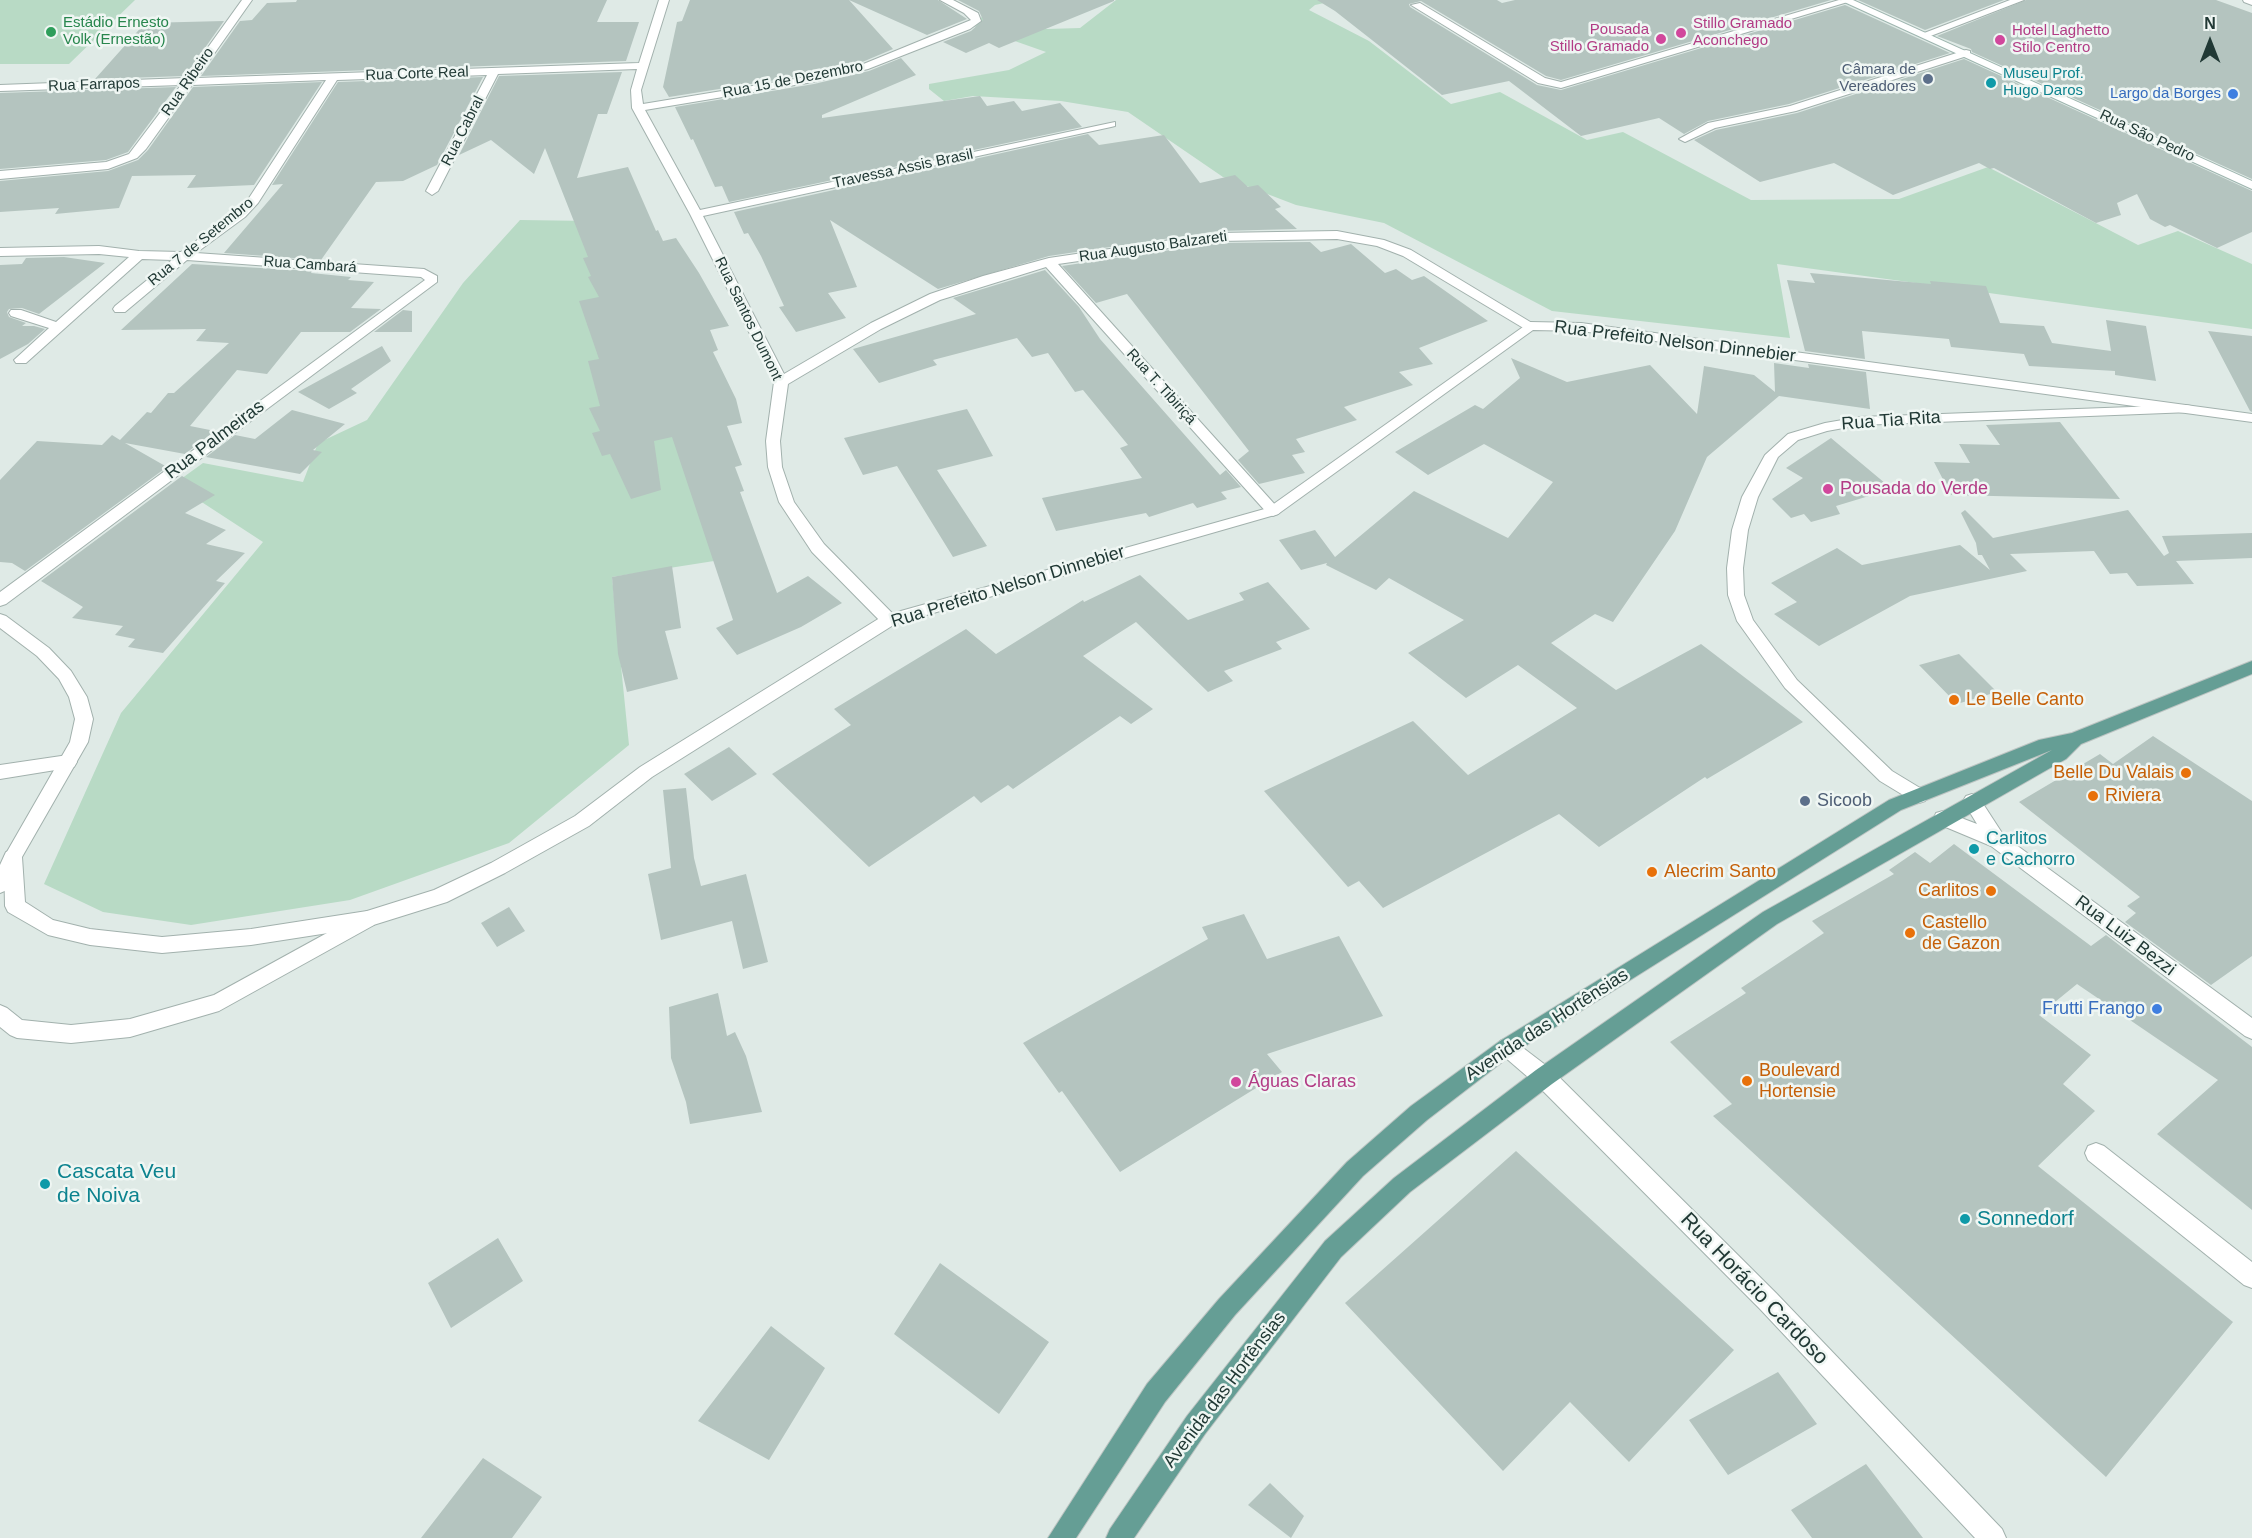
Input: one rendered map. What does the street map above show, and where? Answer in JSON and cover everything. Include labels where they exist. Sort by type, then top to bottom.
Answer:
[{"type":"main road","name":"Avenida das Hortênsias","points":[[1061,1538],[1156,1393],[1227,1307],[1294,1233],[1355,1169],[1419,1113],[1507,1047],[1895,805],[1944,784],[2025,753],[2075,738],[2252,668]]},
{"type":"main road","name":"Avenida das Hortênsias","points":[[1119,1538],[1196,1425],[1334,1249],[1402,1185],[1544,1077],[1770,918],[1972,801],[2060,754],[2075,738]]},
{"type":"main road","points":[[1972,801],[1972,788],[2018,762],[2025,753]]},
{"type":"main road","points":[[1901,842],[1908,832],[1930,813],[1928,805],[1920,796]]},
{"type":"street","name":"Rua Ribeiro","points":[[0,175],[108,165],[126,160],[142,147],[247,0]]},
{"type":"street","points":[[638,108],[635,95],[664,0]]},
{"type":"street","name":"Rua 15 de Dezembro","points":[[638,108],[813,79],[864,67],[954,32],[976,21],[976,18],[968,11],[945,0]]},
{"type":"street","points":[[1416,5],[1542,81],[1561,85],[1846,0]]},
{"type":"street","name":"Rua São Pedro","points":[[1846,0],[2252,185]]},
{"type":"street","points":[[1924,35],[2019,0]]},
{"type":"street","points":[[1685,139],[1712,126],[1792,109],[1966,53]]},
{"type":"street","name":"Rua Corte Real","points":[[189,82],[645,66]]},
{"type":"street","name":"Rua Cabral","points":[[432,191],[494,72]]},
{"type":"street","name":"Rua 7 de Setembro","points":[[120,309],[254,200],[333,77]]},
{"type":"street","name":"Rua Farrapos","points":[[0,88],[189,82]]},
{"type":"street","name":"Rua Santos Dumont","points":[[638,108],[696,214],[781,382],[773,441],[775,467],[787,502],[818,548],[889,620]]},
{"type":"street","name":"Travessa Assis Brasil","points":[[696,214],[1111,124]]},
{"type":"street","name":"Rua Augusto Balzareti","points":[[781,382],[876,326],[935,297],[987,279],[1049,262],[1228,236],[1312,234],[1362,238],[1407,253],[1530,326]]},
{"type":"street","name":"Rua Cambará","points":[[0,252],[99,250],[139,255],[184,256],[424,273],[432,279],[431,282]]},
{"type":"street","points":[[21,360],[139,255]]},
{"type":"street","name":"Rua T. Tibiriçá","points":[[1049,262],[1273,511]]},
{"type":"street","name":"Rua Palmeiras","points":[[0,600],[431,282]]},
{"type":"street","points":[[16,313],[58,327]]},
{"type":"street","name":"Rua Prefeito Nelson Dinnebier","points":[[13,857],[15,906],[48,927],[90,937],[162,945],[251,937],[367,919],[440,896],[498,868],[582,821],[646,772],[889,620],[1273,511],[1530,326],[1581,327],[2252,418]]},
{"type":"street","name":"Rua Tia Rita","points":[[1920,796],[1886,776],[1791,684],[1745,621],[1736,595],[1735,568],[1740,530],[1750,497],[1772,455],[1794,437],[1825,427],[1860,421],[2186,409]]},
{"type":"street","points":[[0,620],[43,652],[65,675],[78,697],[84,719],[79,742],[13,857],[0,885]]},
{"type":"street","points":[[0,772],[68,762]]},
{"type":"street","name":"Rua Tia Rita","points":[[1886,776],[1895,792],[1895,805]]},
{"type":"street","name":"Rua Luiz Bezzi","points":[[1972,801],[1998,841]]},
{"type":"street","name":"Rua Luiz Bezzi","points":[[1943,818],[1998,841],[2252,1030]]},
{"type":"street","points":[[0,1014],[17,1029],[71,1034],[130,1028],[219,1002],[367,919]]},
{"type":"street","name":"Rua Horácio Cardoso","points":[[1507,1047],[1544,1077],[1768,1301],[1993,1538]]},
{"type":"street","points":[[2096,1153],[2252,1277]]},
{"type":"green space","name":"Estádio Ernesto Volk (Ernestão)","points":[[0,0],[135,0],[69,64],[0,64]]},
{"type":"green space","points":[[1116,0],[1338,0],[1315,5],[1309,10],[1369,41],[1451,104],[1500,92],[1587,140],[1623,132],[1751,200],[1899,199],[1988,167],[2138,245],[2178,231],[2252,264],[2252,329],[1777,264],[1790,338],[1552,311],[1384,223],[1296,205],[1223,177],[1128,112],[1061,101],[973,96],[944,101],[929,89],[929,84],[1009,70],[1046,52],[975,27],[983,15],[1047,29],[1080,28]]},
{"type":"green space","points":[[520,220],[591,221],[693,481],[714,561],[612,577],[629,745],[509,843],[350,900],[191,925],[103,912],[44,884],[121,713],[263,542],[174,484],[203,463],[303,482],[318,443],[367,420],[463,283]]},
{"type":"building","points":[[297,0],[607,0],[597,22],[639,22],[626,61],[201,76],[240,21],[252,20],[267,3],[296,2]]},
{"type":"building","points":[[690,0],[849,0],[893,49],[860,63],[813,74],[669,97],[663,87],[677,22],[682,21]]},
{"type":"building","points":[[849,0],[938,0],[967,19],[927,35]]},
{"type":"building","points":[[958,0],[1114,1],[999,48],[989,43],[966,53],[943,42],[971,31],[983,20],[979,11]]},
{"type":"building","points":[[1317,0],[1497,0],[1502,3],[1515,0],[1831,0],[1561,80],[1546,76],[1421,1],[1409,4],[1410,7],[1537,85],[1561,90],[1845,5],[1950,53],[1789,104],[1708,121],[1684,134],[1659,118],[1581,136],[1509,81],[1442,95],[1335,11]]},
{"type":"building","points":[[1858,0],[2004,0],[1925,30]]},
{"type":"building","points":[[2026,0],[2216,0],[2252,13],[2252,179],[1972,52],[1971,49],[1937,36]]},
{"type":"building","points":[[224,21],[185,76],[95,79],[145,23]]},
{"type":"building","points":[[901,58],[916,75],[822,115],[822,118],[980,96],[987,106],[1014,101],[1022,111],[1060,103],[1082,127],[729,202],[722,186],[715,187],[675,107],[814,84],[869,71]]},
{"type":"building","points":[[1964,59],[2252,191],[2252,232],[2217,248],[2170,225],[2165,227],[2150,219],[2137,194],[2117,203],[2121,215],[2096,223],[1994,168],[1990,169],[1979,163],[1893,195],[1834,163],[1760,182],[1694,140],[1716,130],[1797,113]]},
{"type":"building","points":[[622,72],[607,114],[598,114],[577,178],[628,167],[656,231],[658,230],[663,241],[676,238],[699,273],[729,326],[710,330],[718,350],[713,352],[736,399],[742,423],[727,426],[742,465],[735,467],[744,491],[740,492],[777,593],[808,576],[842,603],[801,627],[737,655],[716,628],[733,620],[672,437],[654,441],[661,490],[631,499],[610,454],[602,456],[592,433],[600,431],[589,408],[600,406],[588,361],[599,359],[579,301],[599,297],[588,277],[591,276],[583,258],[588,257],[545,148],[534,174],[491,140],[459,155],[499,76]]},
{"type":"building","points":[[483,77],[437,165],[403,181],[376,182],[321,260],[224,253],[283,184],[272,185],[338,82]]},
{"type":"building","points":[[322,82],[254,185],[187,188],[196,175],[132,176],[119,208],[55,214],[59,208],[0,212],[0,181],[108,171],[138,160],[148,150],[193,87]]},
{"type":"building","points":[[176,87],[128,152],[106,160],[0,169],[0,93]]},
{"type":"building","points":[[1088,134],[1099,145],[1164,135],[1200,183],[1235,175],[1248,187],[1258,185],[1281,207],[1275,209],[1297,229],[1218,231],[1049,256],[938,289],[830,220],[857,287],[828,293],[846,318],[796,332],[779,307],[784,306],[761,256],[748,233],[744,234],[734,212]]},
{"type":"building","points":[[1310,242],[1321,252],[1351,244],[1385,273],[1396,269],[1412,280],[1424,276],[1488,321],[1419,348],[1433,364],[1399,372],[1413,385],[1344,407],[1357,420],[1296,439],[1305,452],[1292,455],[1305,473],[1259,484],[1238,460],[1249,451],[1127,294],[1096,303],[1062,266],[1218,243]]},
{"type":"building","points":[[64,257],[105,263],[39,314],[22,308],[9,309],[7,312],[9,317],[26,323],[22,326],[45,329],[28,344],[0,359],[0,265],[22,264],[26,258]]},
{"type":"building","points":[[192,264],[312,271],[311,273],[351,277],[348,280],[374,282],[351,308],[381,309],[350,332],[301,332],[267,374],[237,370],[190,426],[215,431],[185,454],[125,443],[167,467],[25,571],[12,563],[0,562],[0,480],[37,441],[102,445],[112,435],[120,440],[147,412],[151,413],[168,393],[174,393],[229,343],[196,341],[206,329],[121,330]]},
{"type":"building","points":[[1045,270],[1079,307],[1100,339],[1220,475],[1226,470],[1241,487],[1221,492],[1227,499],[1197,508],[1193,503],[1149,517],[1146,513],[1056,531],[1042,498],[1142,478],[1120,448],[1128,445],[1083,390],[1075,392],[1048,353],[1032,357],[1017,338],[933,360],[937,365],[879,383],[853,349],[976,314],[953,298]]},
{"type":"building","points":[[1810,273],[1931,284],[1930,281],[1986,286],[2000,323],[2044,326],[2052,343],[2111,351],[2106,320],[2146,326],[2156,381],[2115,375],[2115,371],[2029,366],[2024,354],[1951,347],[1949,339],[1862,331],[1865,359],[1805,351],[1787,280],[1815,283]]},
{"type":"building","points":[[403,310],[412,311],[412,332],[374,332]]},
{"type":"building","points":[[2208,331],[2252,336],[2252,412],[2250,411]]},
{"type":"building","points":[[382,346],[391,361],[351,389],[357,393],[329,409],[298,392]]},
{"type":"building","points":[[1511,358],[1567,382],[1650,365],[1697,414],[1704,366],[1754,375],[1775,392],[1774,363],[1809,368],[1808,364],[1866,372],[1870,409],[1779,396],[1707,457],[1675,531],[1613,622],[1595,614],[1551,643],[1616,690],[1701,644],[1803,722],[1707,779],[1705,777],[1599,847],[1559,814],[1383,908],[1359,881],[1348,887],[1264,791],[1413,721],[1468,775],[1577,708],[1518,665],[1466,698],[1408,653],[1464,620],[1389,578],[1376,590],[1326,565],[1327,563],[1301,570],[1279,540],[1315,530],[1335,557],[1414,491],[1508,538],[1553,482],[1484,444],[1428,475],[1395,452],[1475,405],[1483,409],[1520,378]]},
{"type":"building","points":[[967,409],[993,456],[937,470],[987,546],[953,557],[897,466],[863,475],[844,438]]},
{"type":"building","points":[[292,410],[345,424],[313,450],[322,452],[300,474],[206,457],[235,435],[255,439]]},
{"type":"building","points":[[2060,422],[2120,499],[1951,495],[1934,462],[1970,463],[1959,444],[2000,445],[1986,425]]},
{"type":"building","points":[[1831,438],[1892,489],[1836,506],[1840,514],[1811,522],[1804,514],[1791,518],[1772,499],[1803,478],[1786,468]]},
{"type":"building","points":[[182,476],[215,495],[185,513],[226,530],[206,544],[245,553],[216,581],[225,583],[163,653],[128,647],[135,639],[115,635],[123,626],[72,618],[83,607],[41,581]]},
{"type":"building","points":[[1965,510],[1993,538],[2128,510],[2164,556],[2169,553],[2162,536],[2252,533],[2252,558],[2176,561],[2194,584],[2137,586],[2127,573],[2110,574],[2094,551],[2010,554],[2027,571],[1910,596],[1819,646],[1774,614],[1797,602],[1771,583],[1837,548],[1862,565],[1960,545],[1990,570],[1982,555],[1978,555],[1976,543],[1961,513]]},
{"type":"building","points":[[672,566],[681,628],[665,631],[678,679],[627,692],[618,654],[612,577]]},
{"type":"building","points":[[1140,575],[1188,620],[1244,600],[1239,593],[1268,582],[1310,629],[1276,642],[1282,649],[1224,671],[1233,681],[1208,692],[1136,622],[1083,656],[1153,709],[1131,724],[1120,716],[1013,789],[1008,785],[981,803],[974,796],[869,867],[772,774],[851,725],[834,709],[966,629],[996,654],[1083,600],[1084,602]]},
{"type":"building","points":[[1959,654],[1997,692],[1957,704],[1919,665]]},
{"type":"building","points":[[2153,736],[2252,801],[2252,956],[2211,985],[2125,922],[2136,913],[2127,906],[2140,897],[2019,802],[2100,754],[2113,764]]},
{"type":"building","points":[[729,747],[757,774],[712,801],[684,774]]},
{"type":"building","points":[[686,788],[694,858],[701,886],[746,874],[768,962],[743,969],[732,921],[661,940],[648,874],[671,868],[663,790]]},
{"type":"building","points":[[1954,844],[2091,946],[2106,935],[2252,1047],[2252,1210],[2157,1134],[2218,1080],[2077,984],[2039,1015],[2091,1055],[2063,1084],[2095,1111],[2038,1166],[2233,1322],[2106,1477],[1713,1116],[1732,1104],[1670,1042],[1746,993],[1741,988],[1824,933],[1812,921],[1894,874],[1889,870],[1915,852],[1930,863]]},
{"type":"building","points":[[509,907],[525,931],[497,947],[481,923]]},
{"type":"building","points":[[1244,914],[1267,959],[1339,936],[1383,1016],[1267,1054],[1282,1072],[1120,1172],[1062,1091],[1059,1093],[1023,1043],[1208,939],[1202,927]]},
{"type":"building","points":[[718,993],[727,1036],[735,1032],[746,1056],[762,1112],[690,1124],[686,1102],[671,1058],[669,1007]]},
{"type":"building","points":[[1516,1151],[1734,1350],[1629,1462],[1570,1402],[1503,1471],[1345,1303]]},
{"type":"building","points":[[498,1238],[523,1281],[451,1328],[428,1283]]},
{"type":"building","points":[[940,1263],[1049,1342],[999,1414],[894,1334]]},
{"type":"building","points":[[771,1326],[825,1368],[769,1460],[698,1421]]},
{"type":"building","points":[[1778,1372],[1817,1424],[1728,1475],[1689,1420]]},
{"type":"building","points":[[483,1458],[542,1497],[512,1538],[421,1538]]},
{"type":"building","points":[[1866,1464],[1923,1538],[1812,1538],[1791,1510]]},
{"type":"building","points":[[1270,1483],[1304,1516],[1291,1538],[1248,1505]]},
{"type":"place","name":"Estádio Ernesto Volk (Ernestão)","points":[[51,32]]},
{"type":"place","name":"Stillo Gramado Aconchego","points":[[1681,33]]},
{"type":"place","name":"Pousada Stillo Gramado","points":[[1661,39]]},
{"type":"place","name":"Hotel Laghetto Stilo Centro","points":[[2000,40]]},
{"type":"place","name":"Câmara de Vereadores","points":[[1928,79]]},
{"type":"place","name":"Museu Prof. Hugo Daros","points":[[1991,83]]},
{"type":"place","name":"Largo da Borges","points":[[2233,94]]},
{"type":"place","name":"Pousada do Verde","points":[[1828,489]]},
{"type":"place","name":"Le Belle Canto","points":[[1954,700]]},
{"type":"place","name":"Belle Du Valais","points":[[2186,773]]},
{"type":"place","name":"Riviera","points":[[2093,796]]},
{"type":"place","name":"Sicoob","points":[[1805,801]]},
{"type":"place","name":"Carlitos e Cachorro","points":[[1974,849]]},
{"type":"place","name":"Alecrim Santo","points":[[1652,872]]},
{"type":"place","name":"Carlitos","points":[[1991,891]]},
{"type":"place","name":"Castello de Gazon","points":[[1910,933]]},
{"type":"place","name":"Frutti Frango","points":[[2157,1009]]},
{"type":"place","name":"Boulevard Hortensie","points":[[1747,1081]]},
{"type":"place","name":"Águas Claras","points":[[1236,1082]]},
{"type":"place","name":"Cascata Veu de Noiva","points":[[45,1184]]},
{"type":"place","name":"Sonnedorf","points":[[1965,1219]]}]
